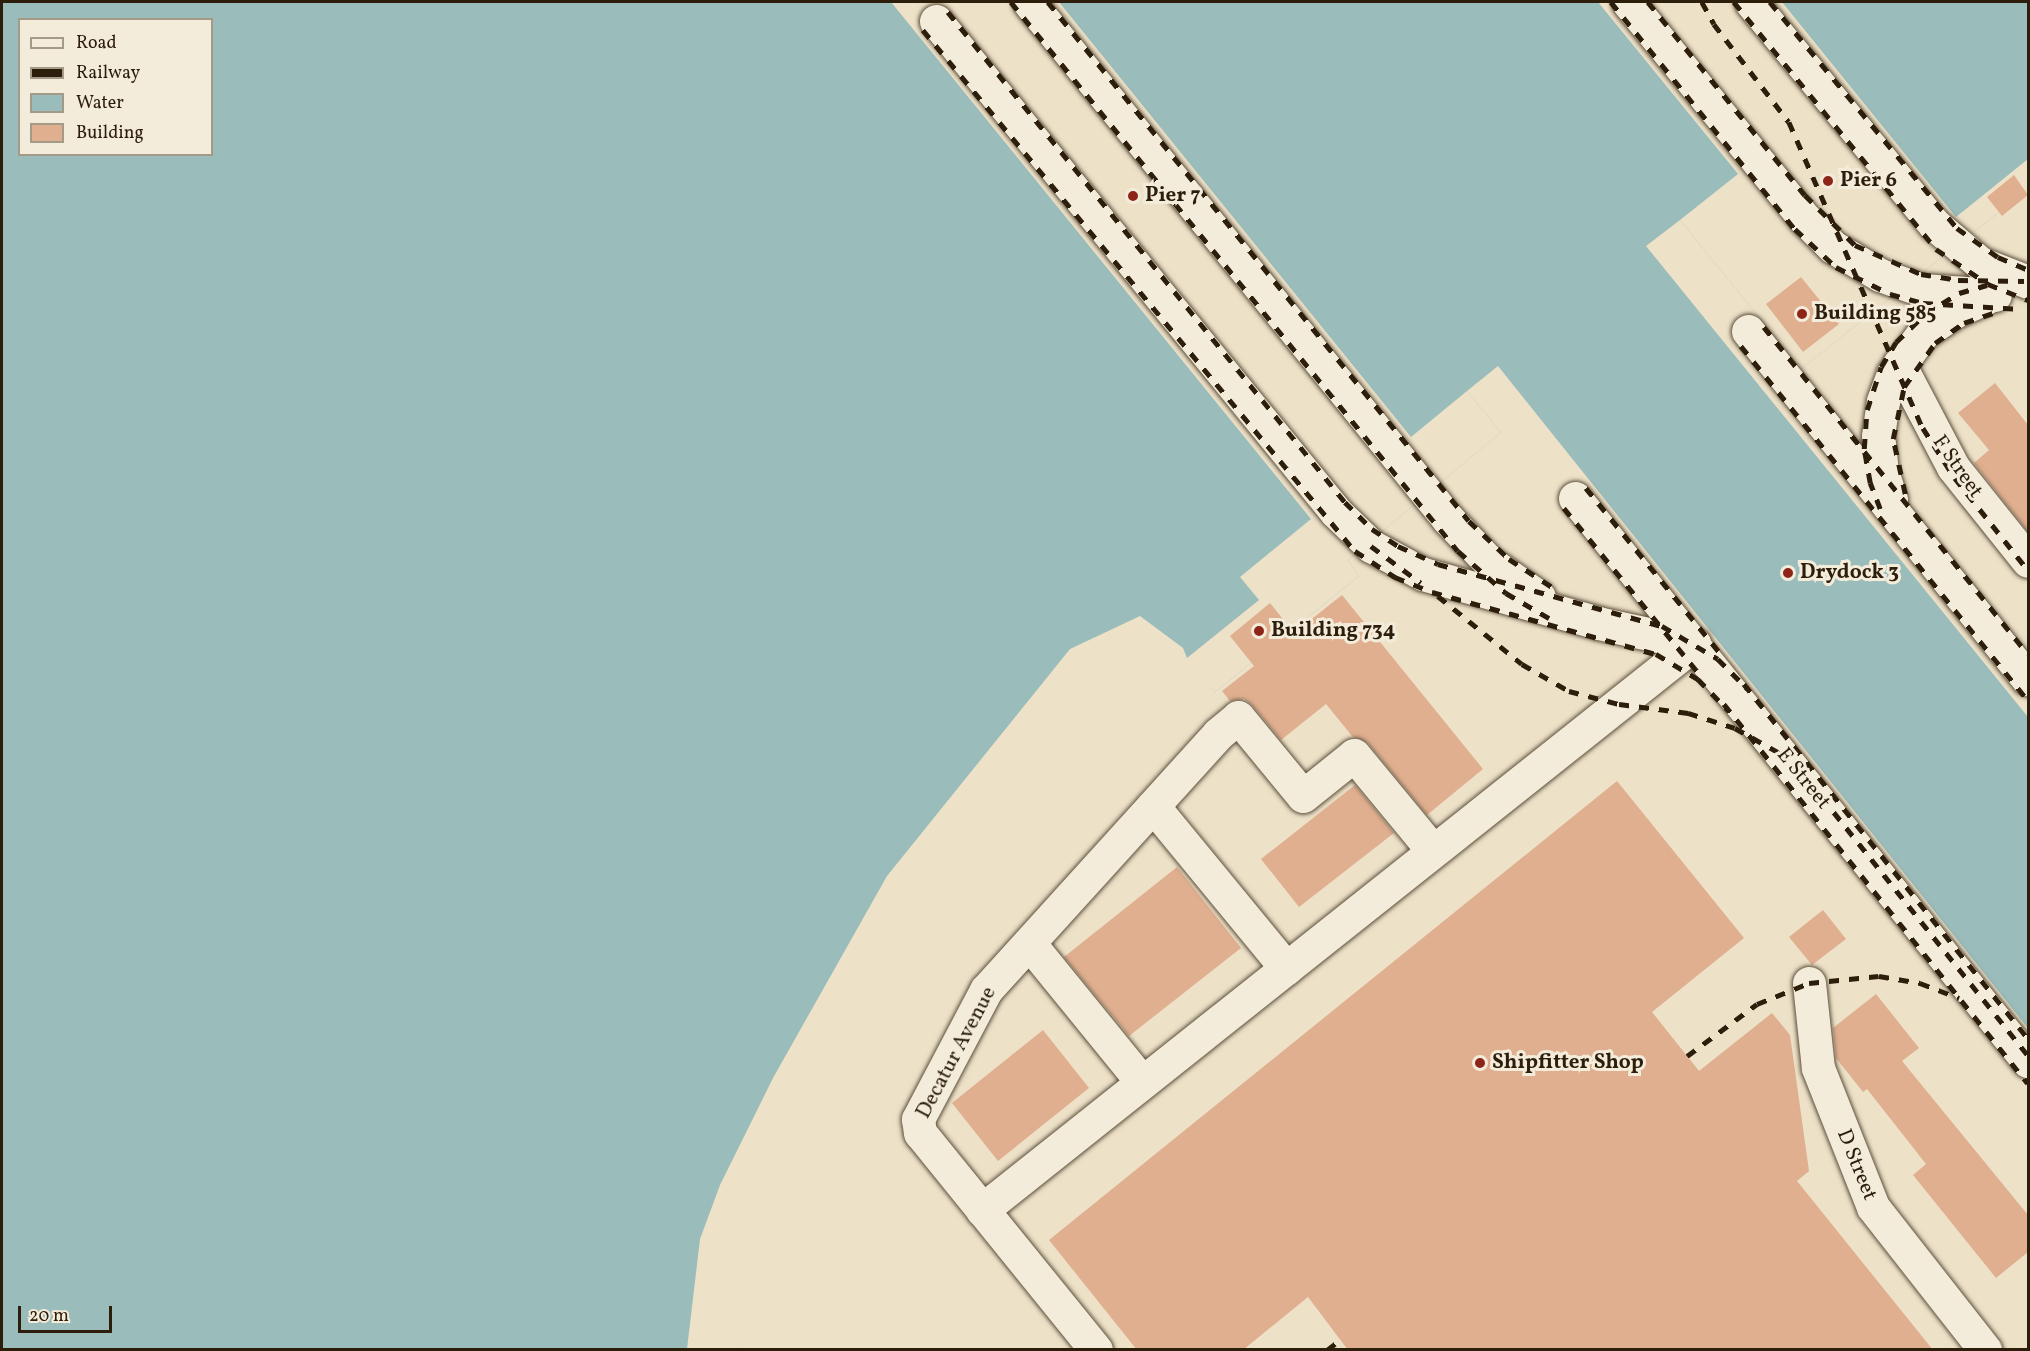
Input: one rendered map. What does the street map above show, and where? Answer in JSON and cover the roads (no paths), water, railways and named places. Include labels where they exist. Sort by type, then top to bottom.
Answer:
[{"type":"lane","points":[[1029,2],[1467,540],[1521,586],[1598,622]]},
{"type":"lane","points":[[1628,2],[1804,218],[1833,247],[1880,275],[1922,290],[1995,295],[2028,294]]},
{"type":"lane","points":[[1751,2],[1934,224],[1980,263],[2028,282]]},
{"type":"lane","points":[[936,21],[1360,536],[1423,573],[1598,622],[1694,644]]},
{"type":"lane","points":[[1910,532],[1889,494],[1878,456],[1883,401],[1899,364],[1912,345],[1938,322],[1995,295]]},
{"type":"lane","points":[[1748,331],[2028,679]]},
{"type":"lane","name":"F Street","points":[[1899,364],[1953,466],[2028,561]]},
{"type":"lane","name":"E Street","points":[[1575,498],[2028,1061]]},
{"type":"lane","points":[[982,1210],[1694,644]]},
{"type":"lane","name":"Decatur Avenue","points":[[1096,1350],[920,1133],[918,1119],[986,990],[1153,806],[1238,717],[1304,796],[1354,755],[1433,851]]},
{"type":"lane","points":[[1153,806],[1286,969]]},
{"type":"lane","points":[[1029,943],[1142,1082]]},
{"type":"lane","name":"D Street","points":[[1809,983],[1818,1068],[1873,1208],[1985,1350]]},
{"type":"water","points":[[2,2],[2028,2],[2028,189],[1801,369],[1680,220],[1646,246],[2028,717],[2028,1028],[1498,366],[1467,391],[1501,432],[1348,560],[1359,576],[1215,692],[1193,667],[1162,675],[1105,710],[910,901],[747,1203],[739,1349],[2,1350]]},
{"type":"railway","points":[[1011,2],[1458,551],[1506,593],[1549,618]]},
{"type":"railway","points":[[1048,2],[1469,521],[1509,559],[1558,591]]},
{"type":"railway","points":[[1611,2],[1795,229],[1836,267],[1890,294],[1923,303],[2021,309]]},
{"type":"railway","points":[[1648,2],[1805,195],[1855,245],[1921,274],[1958,280],[2024,281]]},
{"type":"railway","points":[[1702,2],[1714,24],[1789,122],[1923,428],[1955,478],[2028,570]]},
{"type":"railway","points":[[1734,2],[1936,249],[1988,284],[2028,300]]},
{"type":"railway","points":[[1770,2],[1957,228],[1998,257],[2028,270]]},
{"type":"railway","points":[[948,12],[1345,502],[1372,529],[1398,546],[1438,564],[1662,626],[1718,659],[1748,689]]},
{"type":"railway","points":[[923,30],[1355,551],[1395,577],[1432,592],[1656,654],[1698,679],[1729,711]]},
{"type":"railway","points":[[1880,509],[1870,483],[1864,449],[1867,410],[1881,367],[1896,342],[1925,314],[1959,293],[1987,285]]},
{"type":"railway","points":[[1905,494],[1893,439],[1904,387],[1935,343],[1964,323],[1993,313]]},
{"type":"railway","points":[[1764,327],[2028,654]]},
{"type":"railway","points":[[1741,346],[2028,700]]},
{"type":"railway","points":[[1586,488],[1724,658]]},
{"type":"railway","points":[[1564,508],[1701,676]]},
{"type":"railway","points":[[1371,546],[1421,583]]},
{"type":"railway","points":[[1438,596],[1522,664],[1569,691],[1619,704],[1688,713],[1735,728],[1778,752],[1809,781],[2028,1055]]},
{"type":"railway","points":[[1744,684],[2028,1039]]},
{"type":"railway","points":[[1724,704],[2028,1083]]},
{"type":"railway","points":[[1687,1056],[1757,1004],[1809,983],[1879,976],[1920,983],[1959,998]]},
{"type":"railway","points":[[1327,1350],[1340,1340]]},
{"type":"place","name":"Pier 6","points":[[1828,181]]},
{"type":"place","name":"Pier 7","points":[[1133,196]]},
{"type":"place","name":"Building 585","points":[[1802,314]]},
{"type":"place","name":"Drydock 3","points":[[1788,573]]},
{"type":"place","name":"Building 734","points":[[1259,631]]},
{"type":"place","name":"Shipfitter Shop","points":[[1480,1063]]}]
